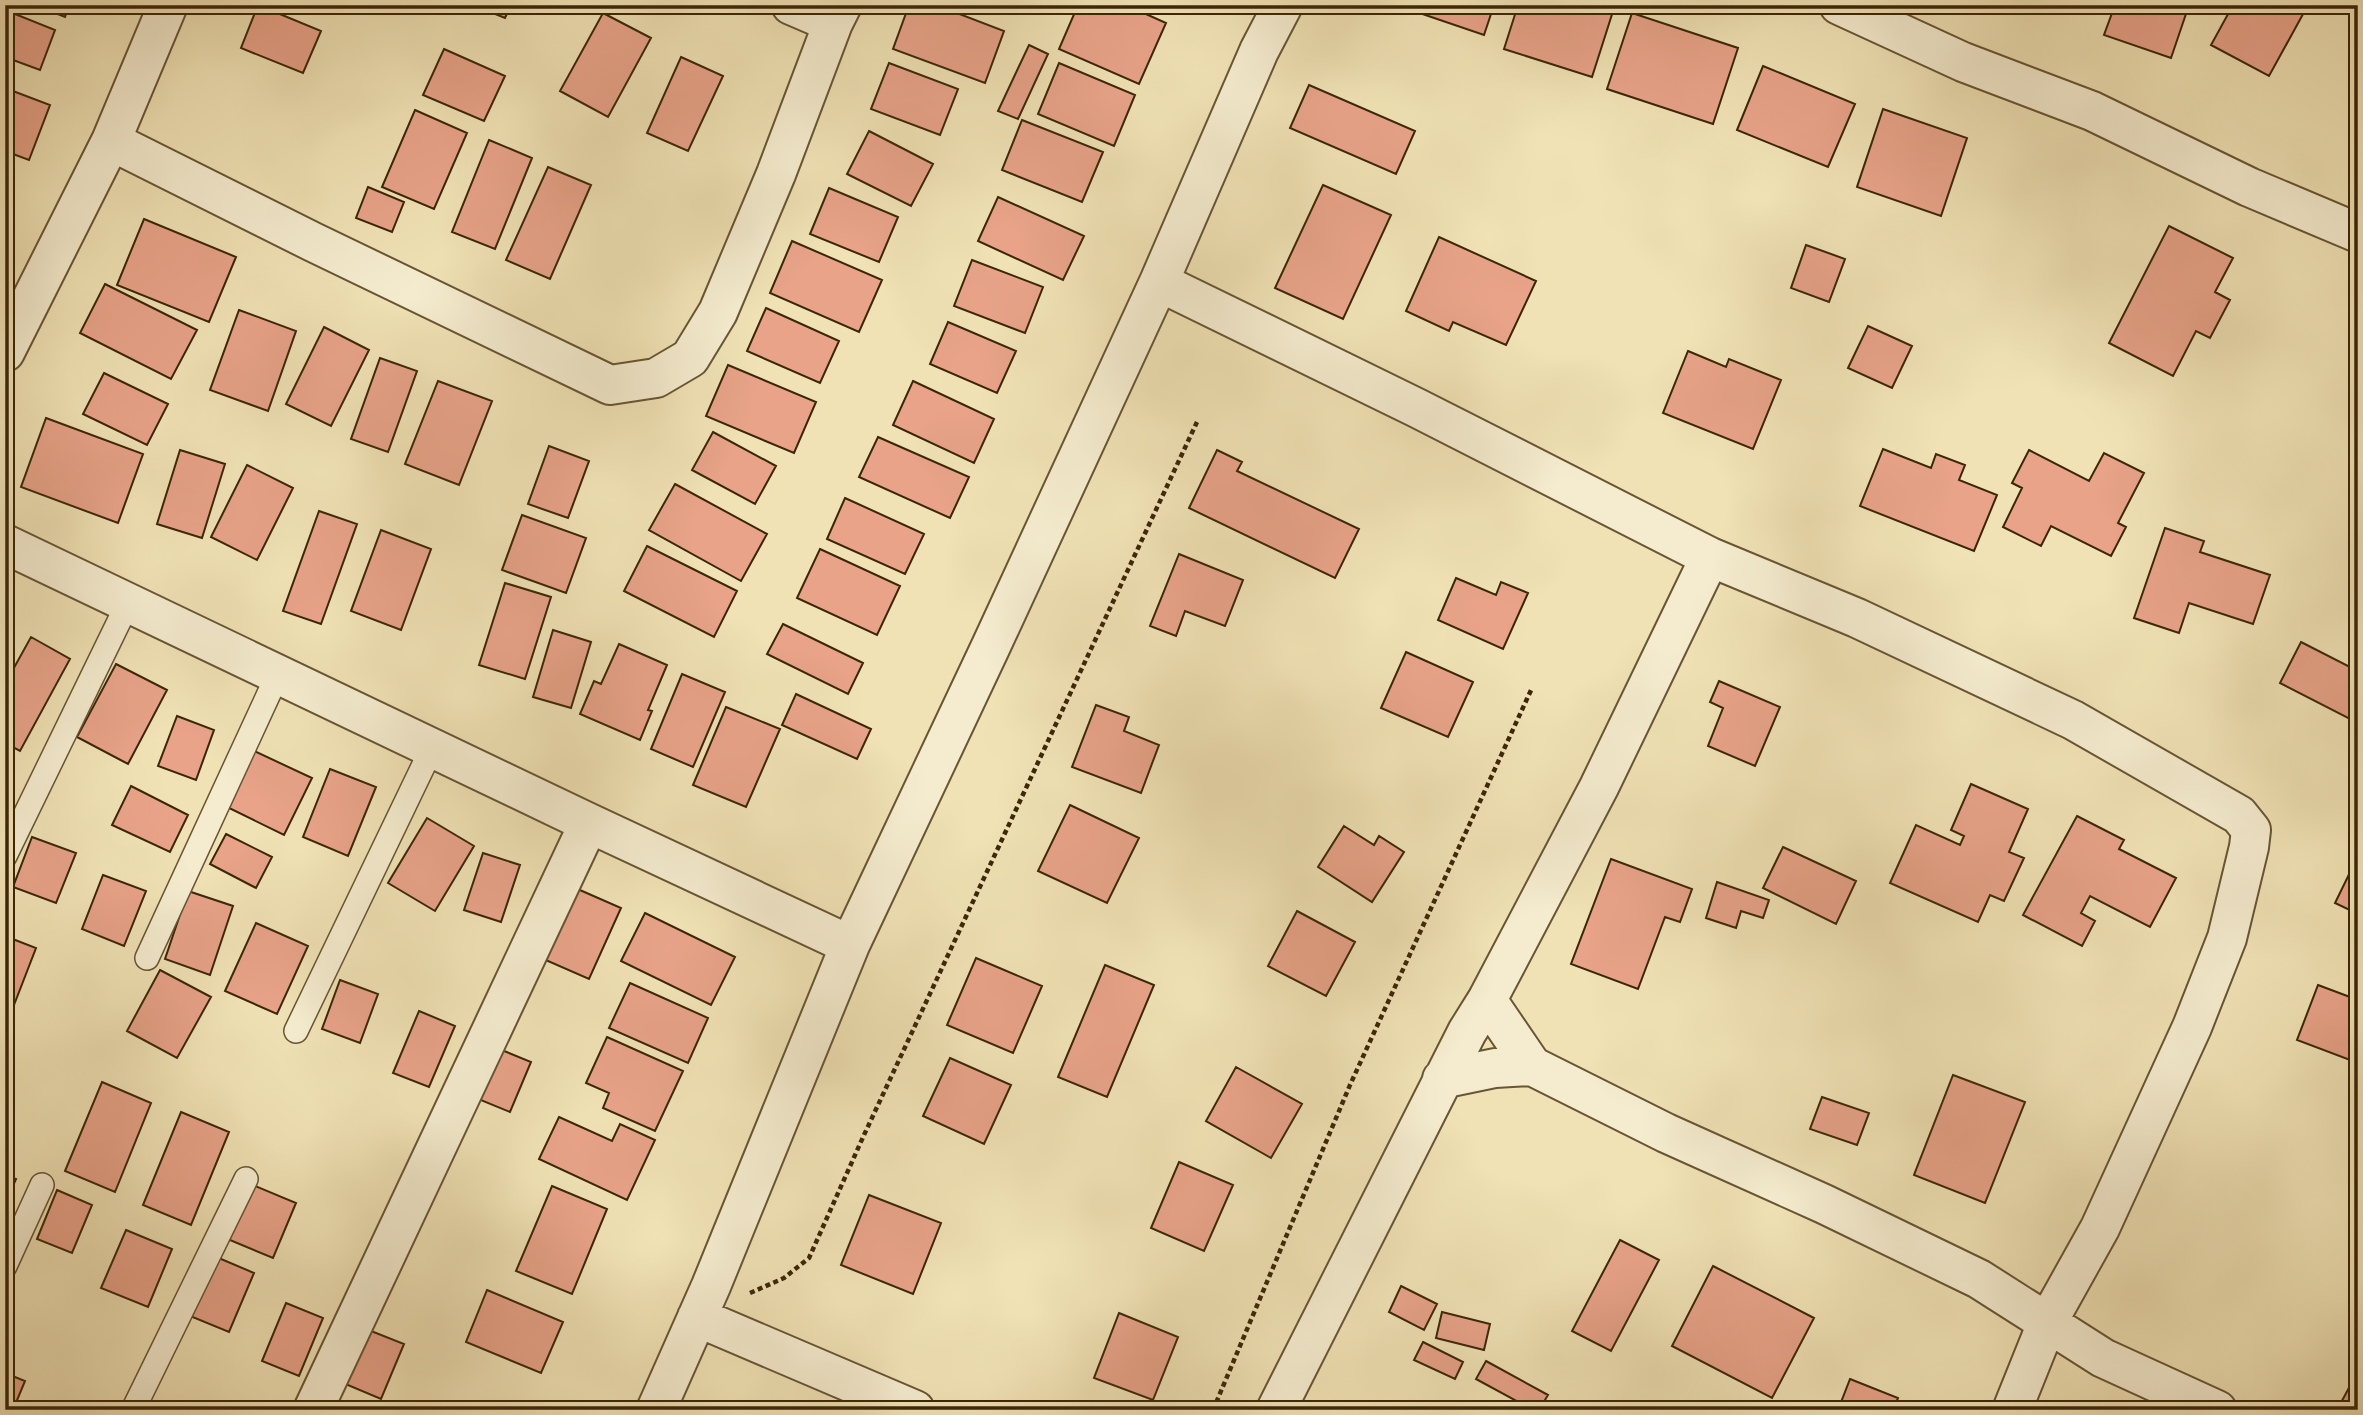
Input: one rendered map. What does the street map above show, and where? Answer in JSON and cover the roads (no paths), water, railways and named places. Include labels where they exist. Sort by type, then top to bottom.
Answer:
[{"type":"street","points":[[5,352],[111,141],[168,5]]},
{"type":"street","points":[[111,141],[313,242],[610,384],[656,379],[690,358],[718,312],[776,174],[837,14],[791,5]]},
{"type":"street","points":[[656,1410],[704,1301],[850,945],[992,646],[1159,282],[1259,51],[1283,5]]},
{"type":"street","points":[[1839,5],[1963,62],[2092,111],[2249,187],[2358,233]]},
{"type":"street","points":[[1159,282],[1429,414],[1710,557],[1857,618],[2073,720],[2239,815],[2251,830],[2228,938],[2197,1014],[2101,1228],[2047,1322],[2011,1410]]},
{"type":"street","points":[[5,544],[850,945]]},
{"type":"street","points":[[1276,1410],[1442,1079],[1599,787],[1710,557]]},
{"type":"street","points":[[313,1410],[589,823]]},
{"type":"street","points":[[1487,999],[1532,1066],[1666,1133],[1824,1204],[1979,1279],[2103,1358],[2217,1410]]},
{"type":"street","points":[[1442,1079],[1495,1068],[1532,1066]]},
{"type":"street","points":[[704,1301],[915,1410]]},
{"type":"lane","points":[[5,856],[128,603]]},
{"type":"lane","points":[[146,958],[278,674]]},
{"type":"lane","points":[[296,1031],[432,748]]},
{"type":"lane","points":[[133,1410],[246,1179]]},
{"type":"lane","points":[[5,1266],[42,1185]]}]
